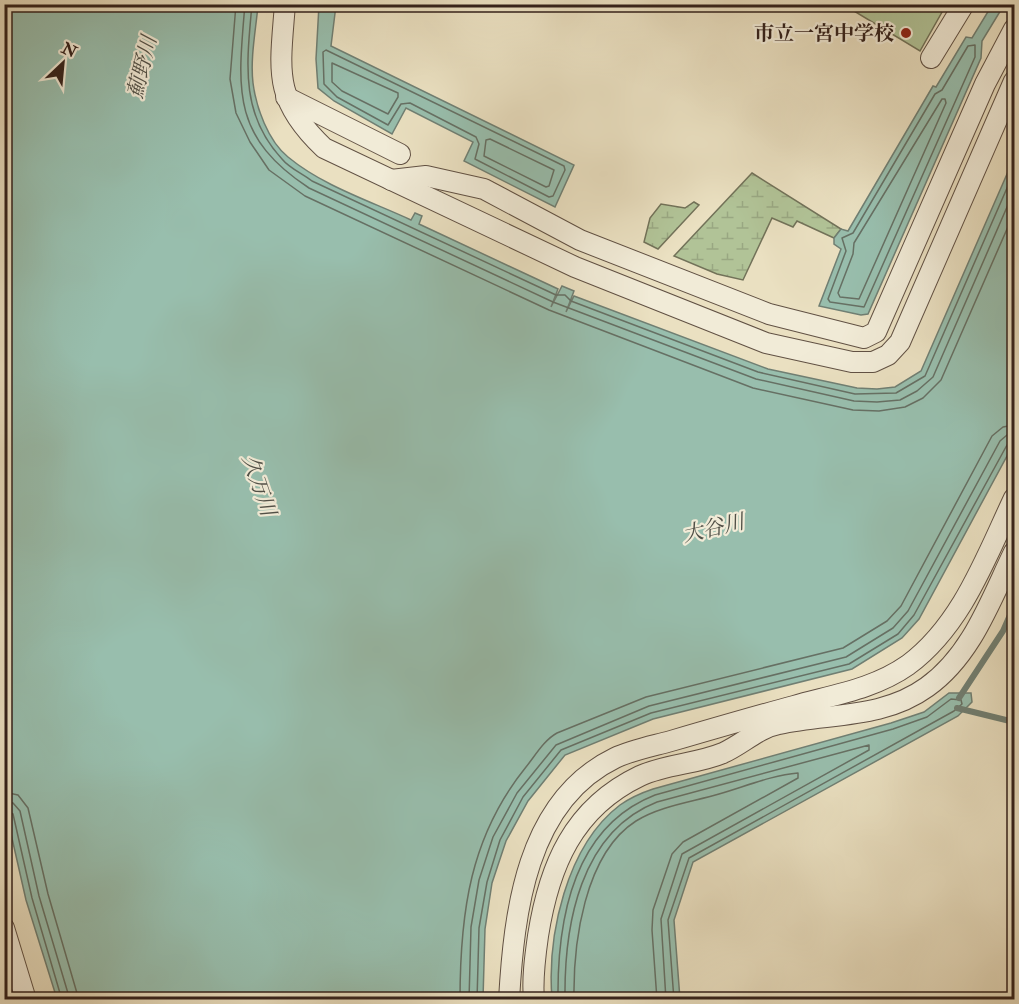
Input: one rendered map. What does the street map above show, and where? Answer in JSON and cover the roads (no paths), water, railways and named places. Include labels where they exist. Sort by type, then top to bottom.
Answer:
[{"type":"street","points":[[285,4],[280,72],[286,97],[306,132],[324,148],[576,267],[766,342],[852,362],[873,362],[888,355],[900,342],[1014,81]]},
{"type":"street","points":[[931,58],[964,4]]},
{"type":"street","points":[[391,180],[426,176],[484,189],[580,240],[770,314],[864,338],[876,332],[986,84],[1014,29]]},
{"type":"street","points":[[286,97],[400,154]]},
{"type":"street","points":[[509,999],[512,938],[526,873],[539,840],[555,812],[583,780],[616,758],[752,717],[854,691],[895,674],[927,649],[948,627],[1014,498]]},
{"type":"street","points":[[534,999],[536,950],[551,880],[571,836],[591,809],[615,789],[643,775],[724,753],[767,727],[868,713],[925,689],[944,674],[969,642],[1014,552]]},
{"type":"street","points":[[4,928],[26,999]]},
{"type":"water","points":[[4,5],[258,5],[252,64],[253,83],[264,123],[281,150],[316,176],[331,185],[411,220],[415,213],[422,216],[419,224],[558,289],[551,307],[562,286],[574,291],[566,312],[574,296],[768,369],[857,388],[895,387],[921,371],[1014,158],[1014,443],[919,619],[902,638],[852,669],[653,719],[565,755],[528,801],[506,841],[492,883],[485,929],[483,999],[57,999],[26,900],[4,803]]},
{"type":"water","points":[[319,5],[336,5],[331,46],[574,165],[555,207],[464,161],[473,142],[406,108],[392,134],[334,101],[318,88],[316,59]]},
{"type":"water","points":[[992,5],[1004,5],[982,41],[981,58],[868,314],[861,315],[819,306],[841,249],[834,244],[834,238],[841,229],[848,231],[933,86],[936,87],[966,37],[972,38]]},
{"type":"water","points":[[949,693],[971,693],[972,702],[958,716],[693,862],[674,920],[680,999],[552,999],[551,974],[557,921],[573,868],[601,823],[620,805],[653,789],[924,712]]},
{"type":"waterway","points":[[959,698],[1003,631],[1014,606]]},
{"type":"waterway","points":[[957,708],[1014,722]]},
{"type":"place","name":"市立一宮中学校","points":[[906,33]]},
{"type":"water label","name":"薊野川","points":[[142,67]]},
{"type":"water label","name":"久万川","points":[[259,485]]},
{"type":"water label","name":"大谷川","points":[[713,528]]}]
